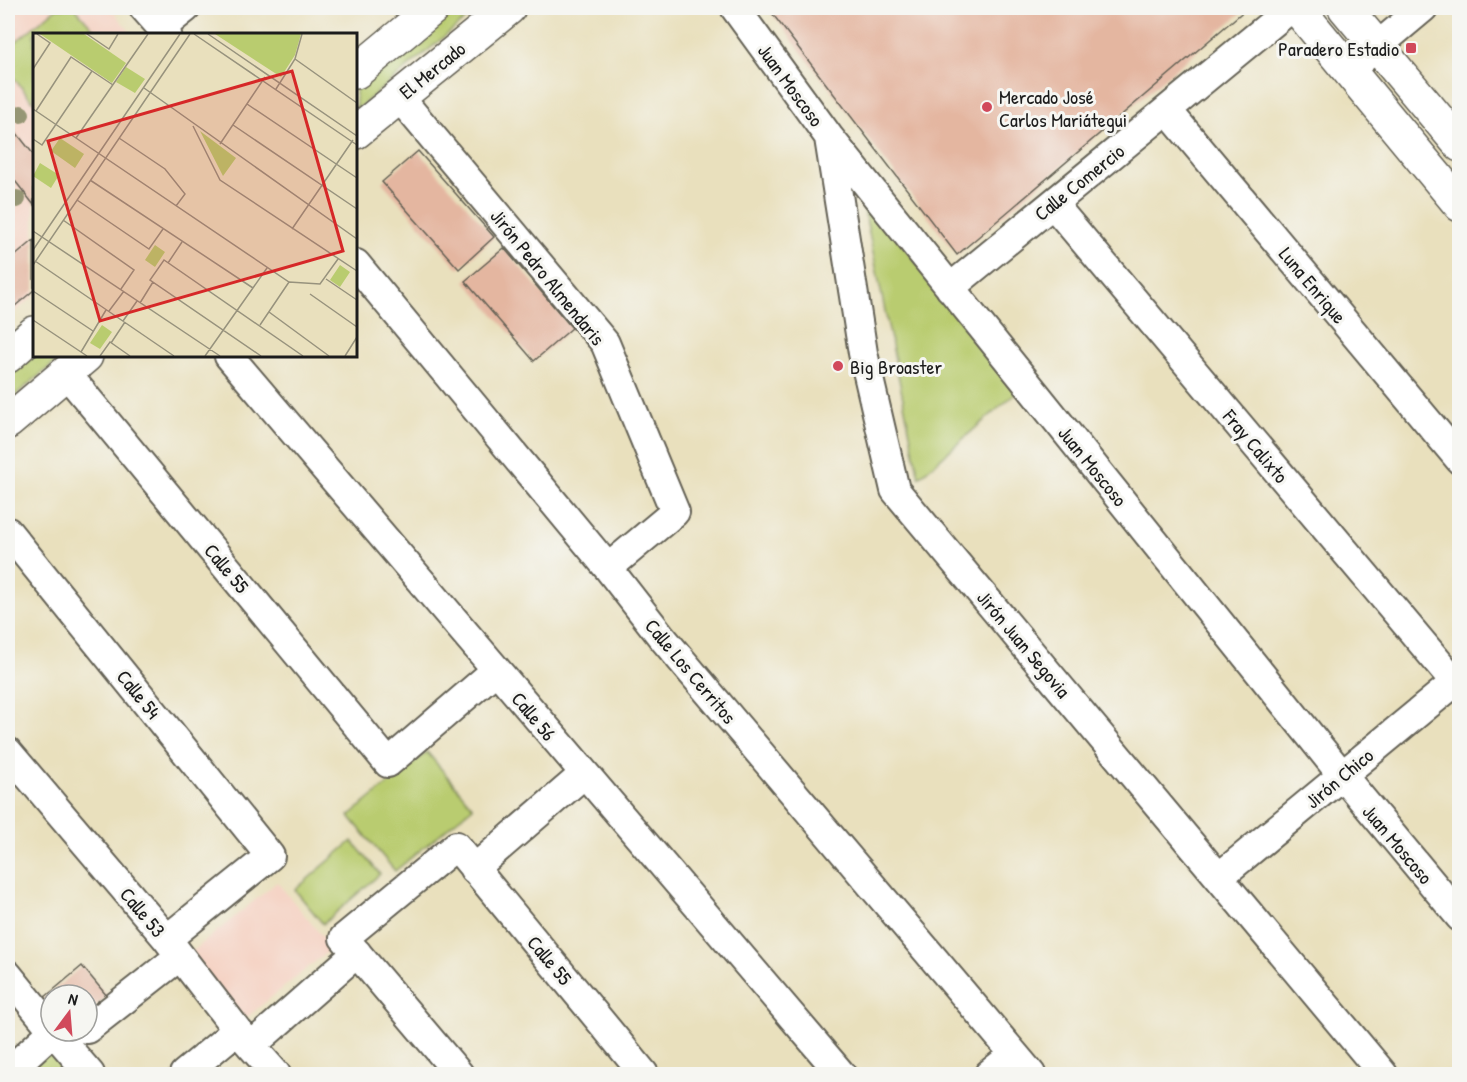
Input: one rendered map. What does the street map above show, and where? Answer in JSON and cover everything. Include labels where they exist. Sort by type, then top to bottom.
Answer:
[{"type":"main road","points":[[357,71],[433,8]]},
{"type":"main road","name":"El Mercado","points":[[357,131],[509,8]]},
{"type":"main road","points":[[1297,8],[1460,205]]},
{"type":"main road","points":[[1345,8],[1460,145]]},
{"type":"main road","points":[[8,356],[33,334]]},
{"type":"main road","points":[[8,422],[76,364]]},
{"type":"street","points":[[157,23],[186,8]]},
{"type":"street","name":"Juan Moscoso","points":[[735,8],[829,137],[1342,776],[1460,917]]},
{"type":"street","name":"Calle Comercio","points":[[950,288],[1291,8]]},
{"type":"street","points":[[1349,70],[1423,8]]},
{"type":"street","name":"Jirón Pedro Almendaris","points":[[399,97],[604,343],[675,512],[608,568]]},
{"type":"street","name":"Luna Enrique","points":[[1167,110],[1460,460]]},
{"type":"street","name":"Jirón Juan Segovia","points":[[829,137],[863,352],[895,490],[1383,1074]]},
{"type":"street","name":"Fray Calixto","points":[[1053,204],[1458,683]]},
{"type":"street","name":"Calle Los Cerritos","points":[[357,265],[608,568],[661,636],[1022,1064]]},
{"type":"street","name":"Calle 56","points":[[230,357],[841,1074]]},
{"type":"street","name":"Calle 55","points":[[76,364],[388,763],[496,670]]},
{"type":"street","name":"Calle 54","points":[[8,532],[270,856],[173,947]]},
{"type":"street","name":"Jirón Chico","points":[[1220,877],[1458,683]]},
{"type":"street","name":"Calle 53","points":[[8,752],[173,947],[244,1038],[276,1074]]},
{"type":"street","points":[[474,869],[584,774]]},
{"type":"street","name":"Calle 55","points":[[350,946],[456,846],[644,1074]]},
{"type":"street","points":[[184,1074],[244,1038],[350,946],[459,1074]]},
{"type":"street","points":[[99,1006],[173,947]]},
{"type":"street","points":[[8,975],[39,1006]]},
{"type":"street","points":[[8,1072],[51,1043]]},
{"type":"street","points":[[72,1043],[90,1074]]},
{"type":"street","points":[[989,1074],[1022,1064]]},
{"type":"shaded area","points":[[21,8],[110,8],[131,33],[33,33],[33,297],[8,318],[8,19]]},
{"type":"shaded area","points":[[277,882],[332,948],[241,1022],[187,956]]},
{"type":"green space","points":[[57,8],[75,8],[97,33],[33,33],[33,102],[8,71],[8,48]]},
{"type":"green space","points":[[447,8],[479,8],[357,109],[357,83]]},
{"type":"green space","points":[[860,189],[1016,393],[919,477]]},
{"type":"green space","points":[[33,349],[33,357],[62,357],[8,401],[8,370]]},
{"type":"green space","points":[[427,752],[473,807],[395,871],[349,816]]},
{"type":"green space","points":[[352,841],[380,874],[323,924],[295,890]]},
{"type":"green space","points":[[51,1050],[72,1074],[23,1074]]},
{"type":"building","name":"Mercado José Carlos Mariátegui","points":[[768,8],[1245,8],[1246,9],[957,255]]},
{"type":"building","points":[[8,122],[33,154],[33,204],[8,172]]},
{"type":"building","points":[[418,151],[494,237],[459,269],[382,182]]},
{"type":"building","points":[[33,241],[33,291],[8,312],[8,262]]},
{"type":"building","points":[[504,248],[572,328],[534,361],[465,281]]},
{"type":"building","points":[[82,966],[96,983],[62,983]]},
{"type":"building","points":[[99,986],[107,996],[99,1003]]},
{"type":"place","name":"Paradero Estadio","points":[[1411,48]]},
{"type":"place","name":"Mercado José Carlos Mariátegui","points":[[987,107]]},
{"type":"place","name":"Big Broaster","points":[[838,366]]}]
